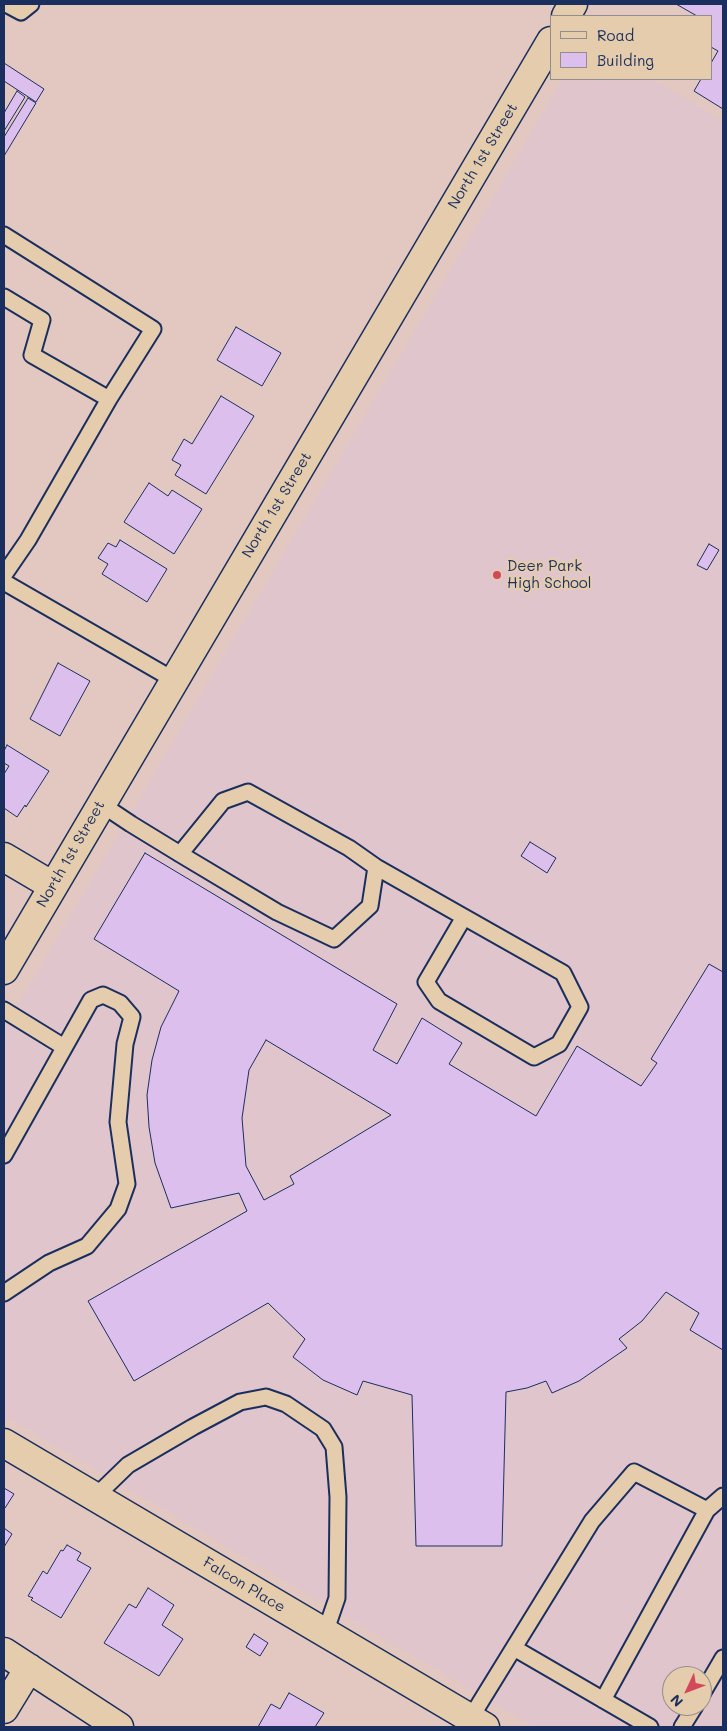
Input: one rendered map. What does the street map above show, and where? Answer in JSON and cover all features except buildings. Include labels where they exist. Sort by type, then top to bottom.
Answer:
[{"type":"street","points":[[567,15],[573,4]]},
{"type":"street","name":"North 1st Street","points":[[4,970],[550,43]]},
{"type":"street","points":[[4,857],[53,886]]},
{"type":"street","name":"Falcon Place","points":[[4,1443],[477,1723]]},
{"type":"street","points":[[4,1652],[119,1727]]},
{"type":"street","points":[[4,1709],[30,1668]]},
{"type":"lane","points":[[6,4],[20,12],[31,4]]},
{"type":"lane","points":[[4,235],[153,328],[108,399],[28,540],[4,575]]},
{"type":"lane","points":[[4,297],[42,320],[32,355],[108,399]]},
{"type":"lane","points":[[4,582],[174,680]]},
{"type":"lane","points":[[180,854],[223,802],[248,792],[349,848],[376,867],[563,973],[580,1007],[559,1044],[534,1057],[439,1001],[426,982],[464,917]]},
{"type":"lane","points":[[101,804],[277,912],[334,939],[370,906],[376,867]]},
{"type":"lane","points":[[4,1155],[91,1000],[103,995],[120,1003],[132,1016],[125,1044],[118,1122],[127,1184],[118,1209],[87,1246],[49,1263],[4,1293]]},
{"type":"lane","points":[[4,1010],[64,1047]]},
{"type":"lane","points":[[95,1497],[128,1465],[240,1402],[266,1397],[286,1404],[323,1429],[334,1447],[338,1497],[337,1598],[325,1633]]},
{"type":"lane","points":[[477,1723],[514,1648],[592,1521],[634,1472],[708,1510]]},
{"type":"lane","points":[[603,1700],[708,1510],[723,1496]]},
{"type":"lane","points":[[514,1648],[650,1727]]},
{"type":"lane","points":[[712,1677],[723,1658]]},
{"type":"lane","points":[[682,1727],[689,1716]]},
{"type":"shaded area","name":"Deer Park High School","points":[[562,80],[655,80],[723,121],[723,1727],[534,1727],[4,1416],[4,1029]]},
{"type":"place","name":"Deer Park High School","points":[[497,575]]}]
